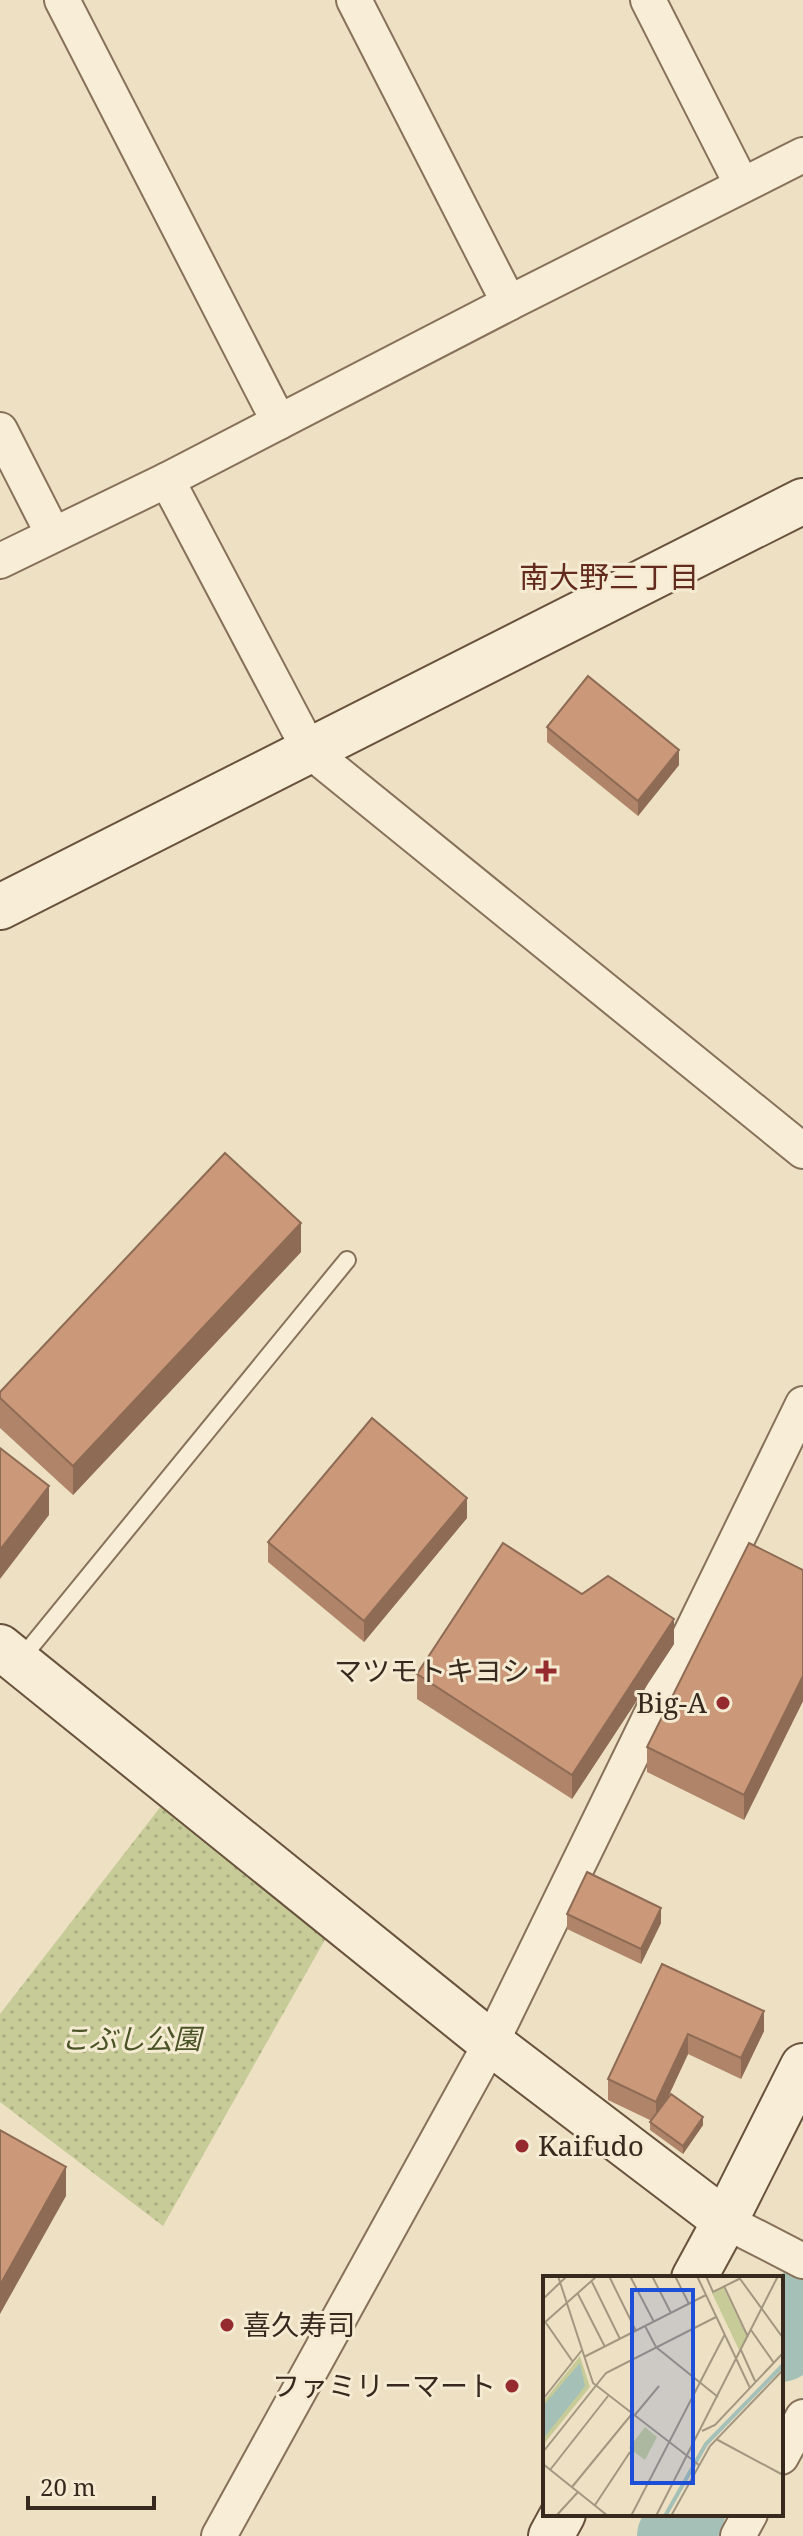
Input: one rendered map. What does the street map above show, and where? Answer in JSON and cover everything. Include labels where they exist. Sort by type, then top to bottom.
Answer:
[{"type":"street","points":[[62,0],[279,422]]},
{"type":"street","points":[[354,0],[509,303]]},
{"type":"street","points":[[648,0],[742,185]]},
{"type":"street","points":[[0,561],[167,480],[803,155]]},
{"type":"street","points":[[0,430],[53,534]]},
{"type":"street","points":[[167,480],[310,751],[803,1151]]},
{"type":"street","points":[[0,907],[803,501]]},
{"type":"street","points":[[219,2536],[491,2043],[803,1404]]},
{"type":"street","points":[[10,1654],[491,2043],[725,2221],[803,2261]]},
{"type":"street","points":[[695,2276],[803,2066]]},
{"type":"street","points":[[783,2453],[803,2417]]},
{"type":"street","points":[[551,2536],[562,2516]]},
{"type":"street","points":[[738,2536],[749,2516]]},
{"type":"lane","points":[[10,1654],[347,1260]]},
{"type":"green space","name":"こぶし公園","points":[[165,1801],[327,1936],[163,2226],[0,2102],[0,2014]]},
{"type":"building","points":[[588,676],[679,750],[638,801],[547,727]]},
{"type":"building","points":[[225,1153],[301,1223],[73,1466],[0,1398],[0,1392]]},
{"type":"building","points":[[372,1418],[467,1498],[364,1621],[268,1542]]},
{"type":"building","points":[[0,1448],[49,1486],[0,1550]]},
{"type":"building","name":"マツモトキヨシ","points":[[503,1543],[582,1594],[608,1576],[674,1619],[572,1775],[417,1674]]},
{"type":"building","points":[[749,1543],[803,1570],[803,1676],[744,1795],[647,1747]]},
{"type":"building","points":[[587,1872],[661,1908],[641,1949],[567,1914]]},
{"type":"building","points":[[662,1964],[764,2011],[741,2058],[688,2034],[656,2102],[608,2079]]},
{"type":"building","points":[[671,2094],[703,2117],[683,2146],[650,2122]]},
{"type":"building","points":[[0,2130],[66,2167],[0,2285]]},
{"type":"waterway","points":[[783,2340],[803,2305]]},
{"type":"waterway","points":[[675,2536],[686,2516]]},
{"type":"place","name":"マツモトキヨシ","points":[[546,1671]]},
{"type":"place","name":"Big-A","points":[[723,1703]]},
{"type":"place","name":"Kaifudo","points":[[522,2146]]},
{"type":"place","name":"喜久寿司","points":[[227,2325]]},
{"type":"place","name":"ファミリーマート","points":[[512,2386]]},
{"type":"district","name":"南大野三丁目","points":[[609,578]]}]
